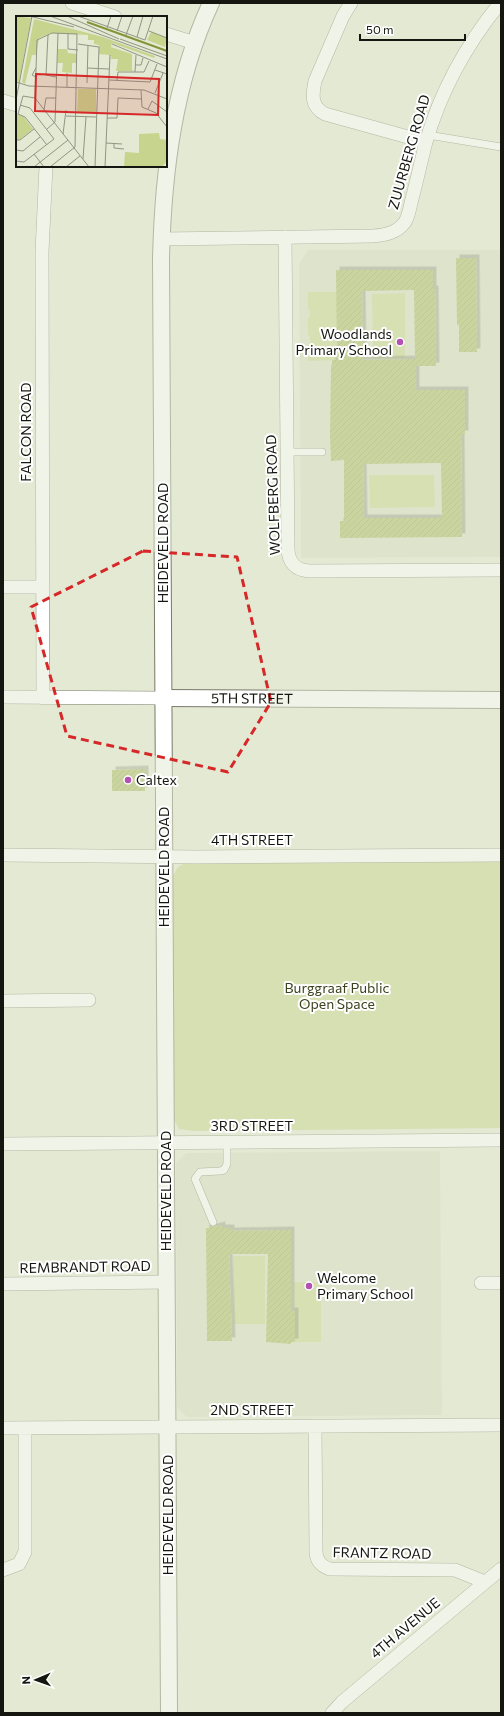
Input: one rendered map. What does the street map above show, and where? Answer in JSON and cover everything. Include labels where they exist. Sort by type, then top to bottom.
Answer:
[{"type":"street","points":[[72,3],[112,16]]},
{"type":"street","name":"HEIDEVELD ROAD","points":[[169,1713],[163,698],[162,210],[170,143],[186,72],[194,43],[211,3]]},
{"type":"street","points":[[352,3],[344,16],[315,81],[315,105],[318,110],[325,114],[427,138]]},
{"type":"street","name":"ZUURBERG ROAD","points":[[162,239],[373,236],[387,234],[397,230],[406,221],[433,118],[453,72],[483,24],[500,3]]},
{"type":"street","points":[[167,34],[194,43]]},
{"type":"street","points":[[3,101],[16,105]]},
{"type":"street","name":"FALCON ROAD","points":[[43,698],[42,252],[46,167]]},
{"type":"street","name":"WOLFBERG ROAD","points":[[285,237],[288,555],[290,561],[299,569],[309,571],[501,570]]},
{"type":"street","points":[[3,587],[43,587]]},
{"type":"street","name":"5TH STREET","points":[[3,697],[501,700]]},
{"type":"street","name":"4TH STREET","points":[[3,855],[164,855],[204,857],[501,855]]},
{"type":"street","points":[[3,1001],[89,1000]]},
{"type":"street","name":"3RD STREET","points":[[3,1144],[501,1140]]},
{"type":"street","name":"REMBRANDT ROAD","points":[[3,1284],[167,1282]]},
{"type":"street","points":[[481,1283],[501,1283]]},
{"type":"street","name":"2ND STREET","points":[[3,1428],[501,1425]]},
{"type":"street","name":"FRANTZ ROAD","points":[[315,1426],[316,1556],[321,1564],[330,1569],[455,1570],[485,1582]]},
{"type":"street","points":[[3,1570],[19,1564],[25,1552],[25,1428]]},
{"type":"street","name":"4TH AVENUE","points":[[332,1713],[342,1702],[501,1568]]},
{"type":"lane","points":[[427,138],[501,147]]},
{"type":"lane","points":[[288,452],[322,452]]},
{"type":"lane","points":[[213,1222],[195,1179],[200,1172],[220,1172],[224,1170],[227,1164],[227,1142]]},
{"type":"highlighted area","points":[[143,551],[237,557],[271,702],[228,772],[67,736],[31,607]]},
{"type":"shaded area","name":"Woodlands Primary School","points":[[308,250],[501,250],[501,557],[301,558],[299,264]]},
{"type":"shaded area","name":"Welcome Primary School","points":[[440,1151],[442,1415],[187,1417],[177,1408],[176,1163],[186,1153]]},
{"type":"green space","points":[[308,292],[337,292],[337,360],[308,361],[308,344],[310,344],[310,336],[308,335],[308,318],[310,317],[310,310],[308,309]]},
{"type":"green space","points":[[405,293],[405,358],[373,358],[372,294]]},
{"type":"green space","points":[[369,475],[434,475],[435,507],[370,508]]},
{"type":"green space","name":"Burggraaf Public Open Space","points":[[501,861],[501,1128],[194,1131],[179,1129],[174,1119],[172,878],[178,867],[187,862]]},
{"type":"green space","points":[[233,1256],[265,1256],[265,1324],[234,1324]]},
{"type":"green space","points":[[294,1282],[321,1282],[321,1342],[295,1342]]},
{"type":"building","points":[[456,258],[476,258],[477,352],[459,352]]},
{"type":"building","points":[[336,270],[433,270],[433,289],[435,289],[436,366],[416,366],[416,390],[465,390],[465,434],[461,434],[462,537],[340,538],[340,521],[344,521],[344,460],[331,461],[330,436],[331,365],[332,360],[337,360]],"holes":[[[414,290],[415,359],[363,360],[362,291]],[[441,463],[442,518],[364,518],[363,464]]]},
{"type":"building","name":"Caltex","points":[[145,769],[145,791],[112,791],[112,770]]},
{"type":"building","points":[[209,1225],[213,1227],[222,1225],[222,1228],[231,1228],[231,1231],[291,1230],[291,1311],[295,1311],[295,1342],[291,1342],[291,1344],[266,1342],[268,1254],[229,1254],[232,1341],[207,1341],[206,1228],[209,1228]]},
{"type":"place","name":"Woodlands Primary School","points":[[400,342]]},
{"type":"place","name":"Caltex","points":[[128,780]]},
{"type":"place","name":"Welcome Primary School","points":[[309,1286]]}]
